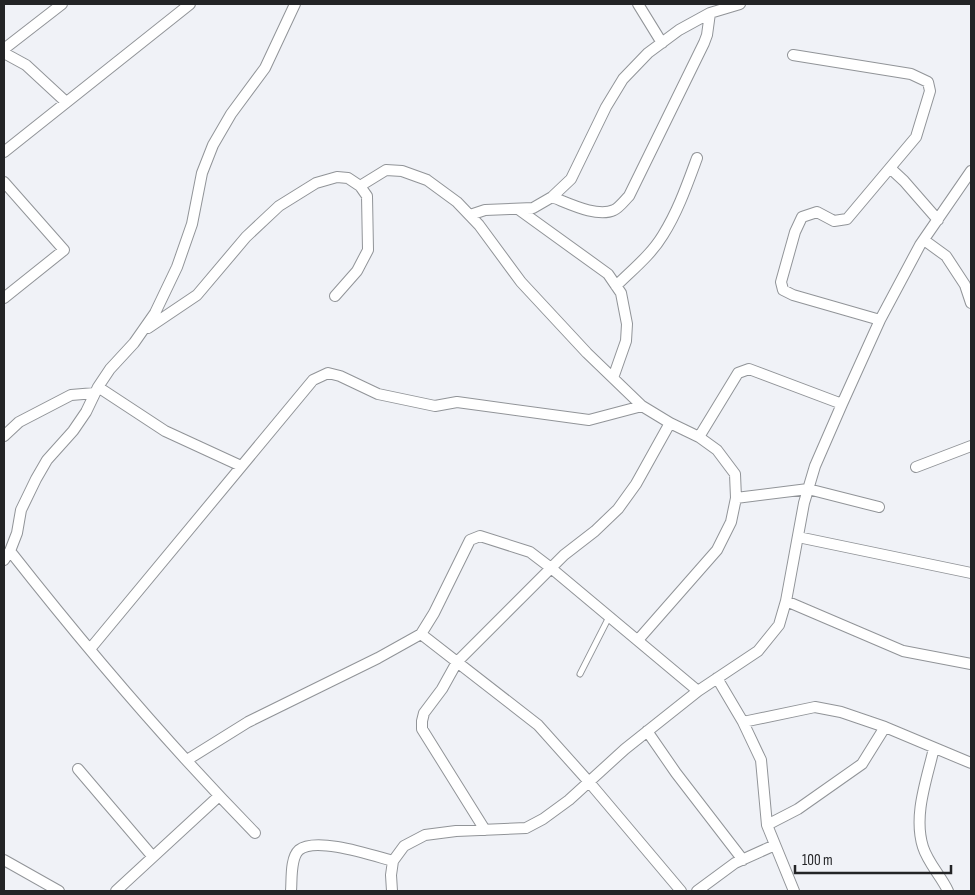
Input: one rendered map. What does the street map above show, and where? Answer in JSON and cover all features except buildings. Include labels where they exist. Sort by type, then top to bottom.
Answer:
[{"type":"street","points":[[4,49],[62,4]]},
{"type":"street","points":[[4,152],[190,4]]},
{"type":"street","points":[[255,833],[219,796],[7,556],[17,534],[21,510],[36,478],[47,460],[73,431],[86,412],[110,369],[134,343],[155,313],[177,267],[192,224],[202,173],[213,145],[231,114],[265,68],[294,4]]},
{"type":"street","points":[[638,4],[662,43]]},
{"type":"street","points":[[470,215],[485,210],[533,208],[552,197],[571,180],[606,107],[623,79],[648,53],[679,30],[710,13],[740,4]]},
{"type":"street","points":[[552,197],[587,210],[602,212],[615,210],[629,196],[704,43],[710,13]]},
{"type":"street","points":[[4,53],[26,65],[66,102]]},
{"type":"street","points":[[793,56],[910,74],[928,82],[930,90],[916,137],[847,219],[834,221],[817,212],[802,217],[794,232],[781,282],[783,290],[793,295],[880,320]]},
{"type":"street","points":[[616,286],[645,258],[662,236],[680,205],[697,158]]},
{"type":"street","points":[[890,168],[938,220]]},
{"type":"street","points":[[360,186],[386,170],[402,171],[427,180],[457,202],[479,225],[521,282],[587,353],[642,406],[698,437],[717,450],[735,474],[736,498],[731,522],[717,550],[638,640]]},
{"type":"street","points":[[392,891],[391,875],[393,862],[404,846],[425,835],[526,828],[543,820],[698,691],[758,651],[779,625],[786,601],[808,489],[815,466],[880,320],[924,240],[971,172]]},
{"type":"street","points":[[142,331],[197,295],[246,238],[279,206],[316,183],[337,177],[348,178],[360,186],[367,196],[368,250],[357,271],[335,296]]},
{"type":"street","points":[[4,182],[64,250],[4,298]]},
{"type":"street","points":[[518,209],[608,274],[621,293],[627,324],[626,342],[614,378]]},
{"type":"street","points":[[924,240],[946,256],[964,285],[971,303]]},
{"type":"street","points":[[698,437],[738,373],[749,369],[842,404]]},
{"type":"street","points":[[90,649],[313,380],[328,373],[340,376],[378,394],[435,406],[457,402],[589,420],[642,406]]},
{"type":"street","points":[[4,436],[19,422],[71,395],[97,390],[165,431],[242,466]]},
{"type":"street","points":[[485,830],[422,729],[424,713],[442,689],[457,662],[564,555],[595,531],[618,509],[636,484],[670,423]]},
{"type":"street","points":[[916,466],[971,446]]},
{"type":"street","points":[[736,498],[808,489],[879,507]]},
{"type":"street","points":[[187,760],[248,722],[378,658],[421,634],[434,613],[470,540],[480,536],[530,552],[698,691]]},
{"type":"street","points":[[798,536],[971,573]]},
{"type":"street","points":[[786,601],[903,651],[971,664]]},
{"type":"street","points":[[421,634],[538,725],[681,891]]},
{"type":"street","points":[[717,678],[743,722],[761,760],[767,825],[794,891]]},
{"type":"street","points":[[743,722],[815,707],[841,712],[885,727],[971,763]]},
{"type":"street","points":[[767,825],[798,809],[862,764],[885,727]]},
{"type":"street","points":[[648,731],[676,774],[743,860]]},
{"type":"street","points":[[934,748],[920,808],[920,832],[924,849],[948,891]]},
{"type":"street","points":[[78,769],[153,857]]},
{"type":"street","points":[[116,891],[219,796]]},
{"type":"street","points":[[291,891],[296,855],[307,846],[324,845],[347,848],[393,862]]},
{"type":"street","points":[[698,891],[735,863],[775,845]]},
{"type":"street","points":[[4,860],[59,891]]},
{"type":"lane","points":[[580,674],[610,617]]}]
